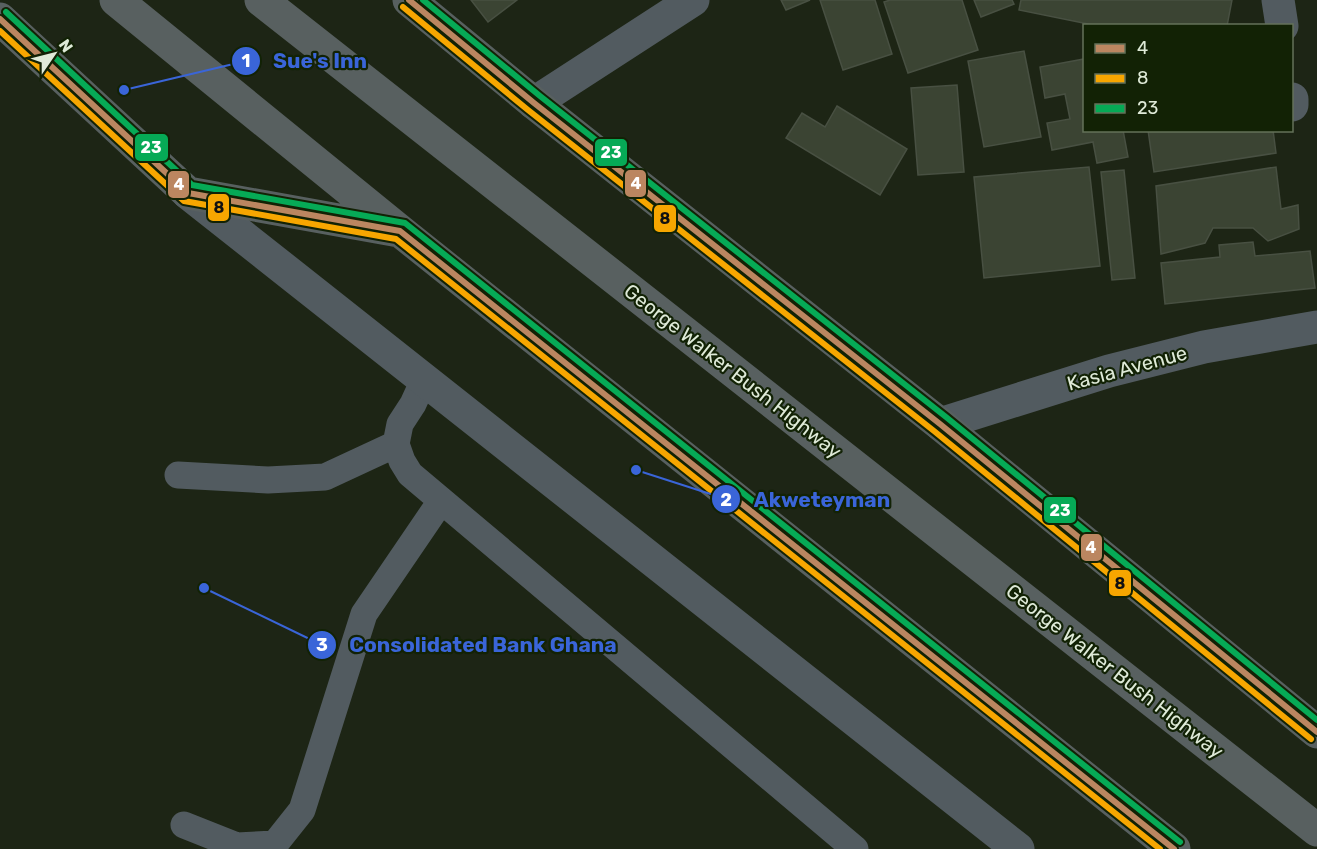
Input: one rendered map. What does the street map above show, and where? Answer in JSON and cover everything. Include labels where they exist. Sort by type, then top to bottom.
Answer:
[{"type":"highway","points":[[116,0],[400,231],[1174,849]]},
{"type":"highway","name":"George Walker Bush Highway","points":[[261,0],[1317,830]]},
{"type":"highway","points":[[409,0],[940,424],[1317,732]]},
{"type":"highway","points":[[0,19],[188,193],[400,231]]},
{"type":"street","points":[[534,102],[693,0]]},
{"type":"street","points":[[1278,0],[1282,24]]},
{"type":"street","points":[[188,193],[1018,849]]},
{"type":"street","name":"Kasia Avenue","points":[[940,424],[1120,368],[1204,347],[1317,327]]},
{"type":"lane","points":[[424,380],[413,404],[400,424],[396,444],[410,474],[855,849]]},
{"type":"lane","points":[[178,475],[268,480],[325,477],[396,444]]},
{"type":"lane","points":[[184,825],[237,846],[275,844],[302,810],[364,614],[441,501]]},
{"type":"building","points":[[471,0],[517,0],[488,22]]},
{"type":"building","points":[[781,0],[810,0],[786,10]]},
{"type":"building","points":[[820,0],[875,0],[892,54],[843,70]]},
{"type":"building","points":[[890,0],[962,0],[978,50],[908,73],[884,2]]},
{"type":"building","points":[[974,0],[1012,0],[1014,4],[981,17]]},
{"type":"building","points":[[1021,0],[1232,0],[1227,24],[1088,24],[1019,10]]},
{"type":"building","points":[[1024,51],[1041,137],[984,147],[968,61]]},
{"type":"building","points":[[1083,59],[1083,132],[1123,132],[1128,157],[1097,163],[1093,142],[1052,150],[1047,123],[1070,119],[1065,94],[1045,98],[1040,67]]},
{"type":"building","points":[[957,85],[964,172],[918,175],[911,88]]},
{"type":"building","points":[[837,106],[907,149],[880,195],[786,138],[802,113],[825,127]]},
{"type":"building","points":[[1148,132],[1273,132],[1276,153],[1154,172]]},
{"type":"building","points":[[1089,167],[1100,266],[984,278],[974,177]]},
{"type":"building","points":[[1276,167],[1281,209],[1298,205],[1299,229],[1268,241],[1253,228],[1213,228],[1205,243],[1161,254],[1156,186]]},
{"type":"building","points":[[1124,170],[1135,278],[1112,280],[1101,172]]},
{"type":"building","points":[[1253,242],[1255,256],[1310,251],[1315,288],[1165,304],[1161,263],[1220,257],[1219,245]]},
{"type":"transit line","name":"4","points":[[409,0],[534,103],[940,424],[1317,732]]},
{"type":"transit line","name":"23","points":[[423,0],[540,96],[946,417],[1317,720]]},
{"type":"transit line","name":"8","points":[[403,7],[528,110],[934,431],[1311,739]]},
{"type":"transit line","name":"23","points":[[6,12],[192,185],[405,223],[1180,842]]},
{"type":"transit line","name":"4","points":[[0,19],[188,193],[400,231],[1174,849]]},
{"type":"transit line","name":"8","points":[[0,31],[184,201],[396,239],[1160,849]]},
{"type":"place","name":"Sue's Inn","points":[[124,90]]},
{"type":"place","name":"Akweteyman","points":[[636,470]]},
{"type":"place","name":"Consolidated Bank Ghana","points":[[204,588]]}]
